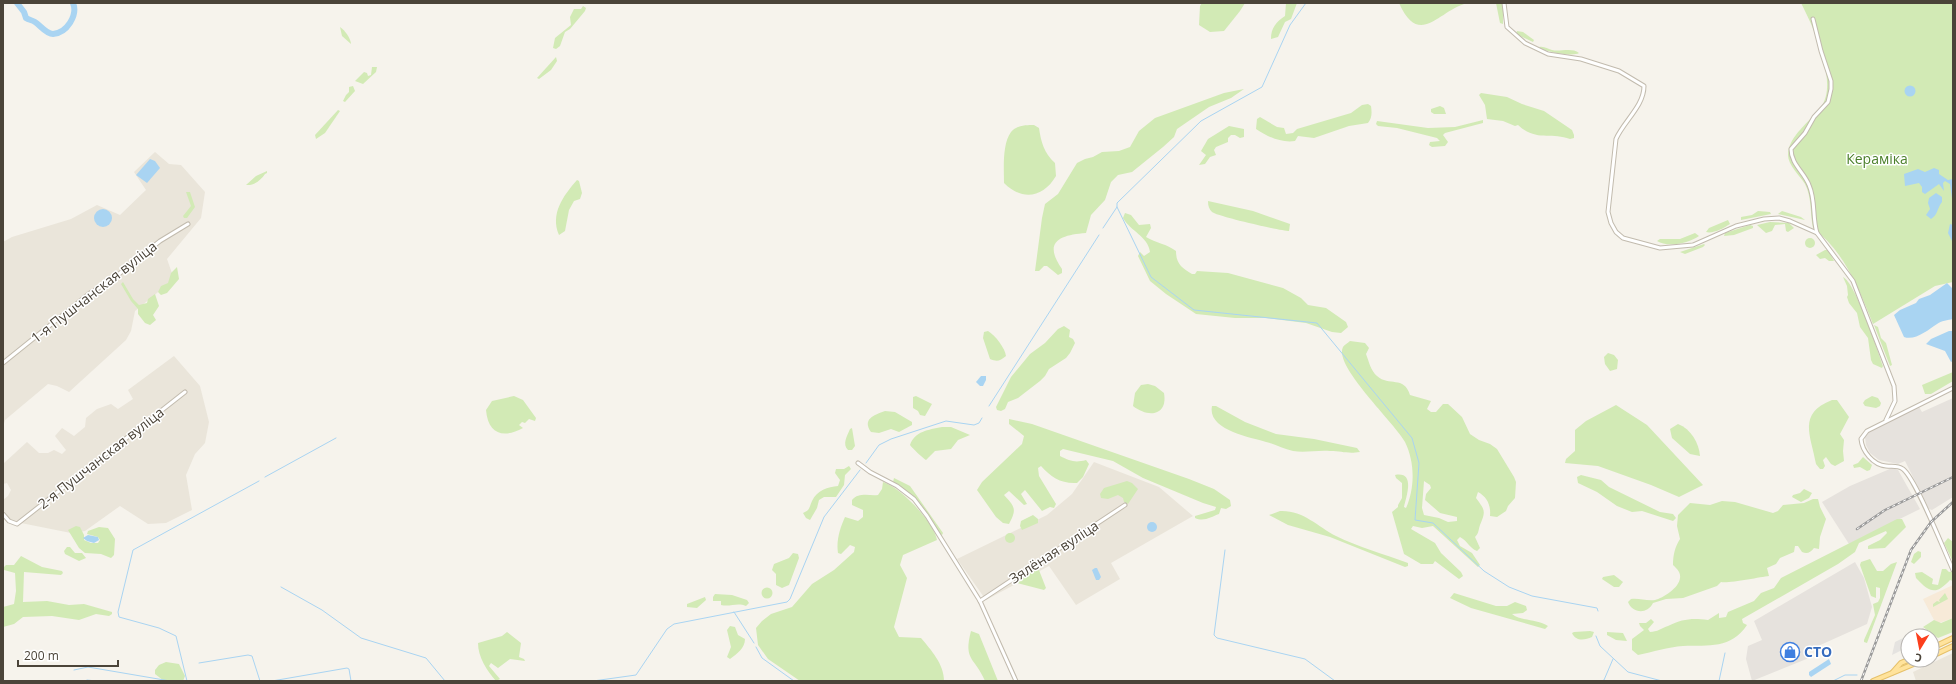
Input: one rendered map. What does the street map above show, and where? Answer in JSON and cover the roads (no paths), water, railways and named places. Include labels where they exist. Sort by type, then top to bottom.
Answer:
[{"type":"main road","points":[[1940,644],[1953,638]]},
{"type":"main road","points":[[1940,652],[1953,646]]},
{"type":"main road","points":[[1893,672],[1900,664]]},
{"type":"main road","points":[[1873,681],[1903,668]]},
{"type":"street","points":[[1504,3],[1507,27],[1525,43],[1548,54],[1582,59],[1619,71],[1644,86],[1644,91],[1638,106],[1621,128],[1616,139],[1608,212],[1616,232],[1623,238],[1660,248],[1693,245],[1736,226],[1764,219],[1779,218],[1790,220],[1817,233]]},
{"type":"street","points":[[1813,19],[1820,51],[1831,81],[1831,89],[1828,102],[1814,117],[1805,132],[1791,149],[1791,157],[1809,184],[1812,194],[1814,224],[1817,233],[1853,281],[1894,386],[1895,401],[1886,420]]},
{"type":"street","name":"1-я Пушчанская вуліца","points":[[3,363],[90,293],[109,282],[160,241],[188,224]]},
{"type":"street","points":[[1953,388],[1886,420],[1867,431],[1862,439],[1862,444],[1869,456],[1878,463],[1886,466],[1897,466],[1904,470],[1918,494],[1953,570]]},
{"type":"street","name":"2-я Пушчанская вуліца","points":[[3,514],[9,521],[17,524],[185,392]]},
{"type":"street","points":[[858,463],[870,472],[897,486],[914,499],[927,516],[980,601],[1016,681]]},
{"type":"street","name":"Зялёная вуліца","points":[[980,601],[1125,505]]},
{"type":"water","points":[[1908,86],[1912,86],[1914,87],[1914,95],[1908,96],[1905,93],[1905,89]]},
{"type":"water","points":[[150,159],[155,161],[160,168],[147,183],[136,175]]},
{"type":"water","points":[[1934,168],[1939,170],[1939,174],[1948,180],[1953,179],[1953,206],[1950,184],[1945,181],[1943,183],[1944,191],[1939,184],[1925,194],[1922,192],[1922,187],[1919,183],[1905,186],[1904,174],[1918,169],[1925,172]]},
{"type":"water","points":[[1936,193],[1942,197],[1942,202],[1935,216],[1931,219],[1926,215],[1930,209],[1928,203],[1929,198]]},
{"type":"water","points":[[103,209],[109,212],[112,218],[109,224],[103,227],[97,224],[94,218],[97,212]]},
{"type":"water","points":[[1950,224],[1953,225],[1953,243],[1948,233]]},
{"type":"water","points":[[1947,283],[1953,289],[1953,319],[1939,323],[1926,332],[1913,338],[1904,337],[1894,315],[1900,310],[1916,303],[1919,299],[1930,295]]},
{"type":"water","points":[[1949,331],[1953,331],[1953,361],[1951,362],[1945,351],[1926,344],[1931,339]]},
{"type":"water","points":[[981,376],[986,376],[983,386],[980,386],[976,382]]},
{"type":"water","points":[[1150,522],[1154,522],[1156,523],[1156,531],[1150,532],[1147,529],[1147,525]]},
{"type":"water","points":[[88,535],[98,537],[99,540],[94,543],[87,541],[83,538]]},
{"type":"water","points":[[1097,568],[1101,577],[1099,580],[1096,580],[1092,570]]},
{"type":"water","points":[[1829,659],[1831,664],[1811,677],[1809,675],[1809,672]]},
{"type":"waterway","points":[[17,3],[24,12],[26,18],[35,22],[50,34],[58,33],[70,23],[74,13],[73,3]]},
{"type":"waterway","points":[[1103,228],[1117,207],[1117,203],[1201,121],[1262,87],[1290,25],[1306,3]]},
{"type":"waterway","points":[[1117,207],[1151,277],[1194,310],[1317,323],[1412,438],[1419,463],[1415,520],[1433,523],[1484,571],[1509,587],[1532,596],[1597,608],[1598,611]]},
{"type":"waterway","points":[[989,406],[1099,235]]},
{"type":"waterway","points":[[866,463],[879,445],[891,439],[946,421],[974,425],[979,423],[982,418]]},
{"type":"waterway","points":[[265,477],[336,438]]},
{"type":"waterway","points":[[593,681],[636,675],[667,629],[674,624],[787,602],[790,599],[824,517],[860,470]]},
{"type":"waterway","points":[[187,681],[176,636],[159,628],[119,617],[118,612],[133,550],[259,481]]},
{"type":"waterway","points":[[1225,550],[1214,635],[1217,638],[1305,659],[1335,681]]},
{"type":"waterway","points":[[281,587],[322,610],[361,638],[426,658],[445,681]]},
{"type":"waterway","points":[[734,612],[754,643]]},
{"type":"waterway","points":[[1596,636],[1600,646],[1628,672],[1662,681]]},
{"type":"waterway","points":[[756,647],[762,658],[794,681]]},
{"type":"waterway","points":[[1719,681],[1725,653]]},
{"type":"waterway","points":[[199,663],[248,655],[252,656],[260,681]]},
{"type":"waterway","points":[[1602,681],[1604,680],[1613,659]]},
{"type":"waterway","points":[[74,670],[88,667],[170,681]]},
{"type":"waterway","points":[[272,681],[347,668],[349,669],[351,681]]},
{"type":"waterway","points":[[1833,681],[1845,675],[1857,675]]},
{"type":"waterway","points":[[87,680],[96,681]]},
{"type":"railway","points":[[1857,529],[1885,510],[1953,477]]},
{"type":"railway","points":[[1861,681],[1911,550],[1931,522],[1953,502]]},
{"type":"place","name":"СТО","points":[[1790,652]]},
{"type":"park label","name":"Кераміка","points":[[1877,159]]}]
